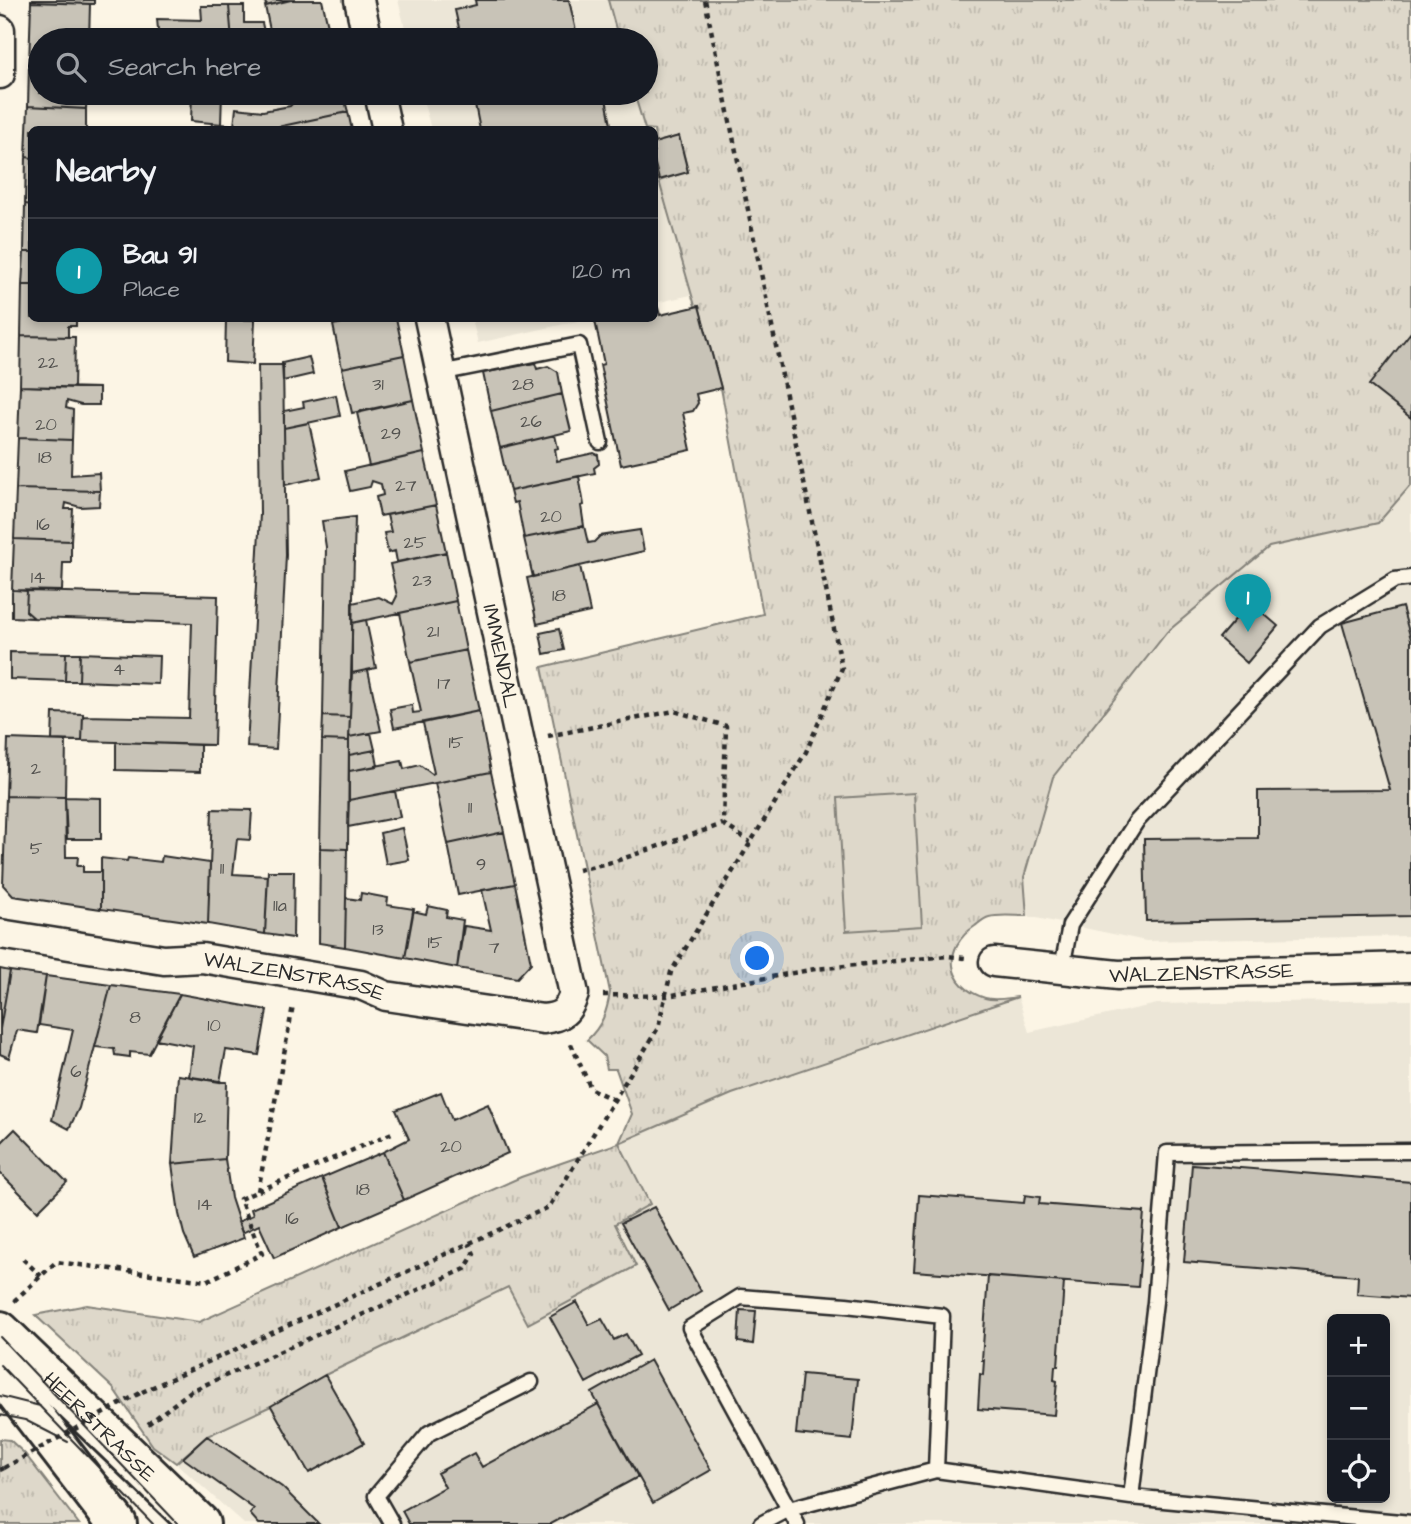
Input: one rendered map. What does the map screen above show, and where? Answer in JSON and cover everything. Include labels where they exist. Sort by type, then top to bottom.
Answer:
[{"type":"street","points":[[359,0],[365,28]]},
{"type":"street","points":[[0,30],[0,74]]},
{"type":"street","points":[[382,105],[386,126]]},
{"type":"street","name":"IMMENDAL","points":[[430,322],[574,993]]},
{"type":"street","name":"WALZENSTRASSE","points":[[0,934],[164,960],[202,958],[360,985],[386,996],[542,1019],[559,1018]]},
{"type":"street","name":"WALZENSTRASSE","points":[[994,962],[1118,975],[1411,967]]},
{"type":"street","points":[[559,1018],[569,1008],[574,993]]},
{"type":"street","name":"HEERSTRASSE","points":[[4,1319],[200,1524]]},
{"type":"street","name":"HEERSTRASSE","points":[[0,1372],[117,1524]]},
{"type":"lane","points":[[440,373],[579,345],[600,442]]},
{"type":"lane","points":[[1062,968],[1070,925],[1136,822],[1321,626],[1395,580],[1411,578]]},
{"type":"lane","points":[[1131,1497],[1155,1302],[1167,1153],[1411,1151]]},
{"type":"lane","points":[[797,1524],[690,1328],[740,1297],[942,1316],[936,1470]]},
{"type":"lane","points":[[392,1524],[376,1496],[429,1433],[531,1382]]},
{"type":"lane","points":[[761,1524],[789,1509],[936,1470],[1131,1497],[1411,1523]]},
{"type":"path","points":[[2,1469],[142,1392],[549,1207],[658,1028],[671,972],[806,752],[842,667],[705,0]]},
{"type":"path","points":[[548,736],[674,711],[726,726],[723,824]]},
{"type":"path","points":[[723,824],[750,842]]},
{"type":"path","points":[[577,870],[616,861],[723,824]]},
{"type":"path","points":[[574,993],[667,996],[815,969],[947,956],[994,962]]},
{"type":"path","points":[[258,1191],[293,1006]]},
{"type":"path","points":[[559,1018],[591,1089],[614,1100]]},
{"type":"path","points":[[4,1319],[56,1262],[206,1281],[262,1254],[240,1199],[392,1133]]},
{"type":"path","points":[[142,1432],[150,1422],[191,1391],[465,1269],[474,1254],[470,1243]]},
{"type":"path","points":[[23,1259],[41,1276]]},
{"type":"shaded area","points":[[398,0],[608,0],[616,28],[405,28]]},
{"type":"shaded area","points":[[424,105],[638,105],[644,126],[430,126]]},
{"type":"shaded area","points":[[658,175],[691,295],[658,302]]},
{"type":"shaded area","points":[[473,322],[573,322],[478,343]]},
{"type":"shaded area","points":[[1411,485],[1411,936],[1146,941],[1027,916],[1024,877],[1053,777],[1167,632],[1269,547],[1378,523]]},
{"type":"shaded area","points":[[1018,997],[1029,1032],[1157,1004],[1411,1000],[1411,1524],[244,1524],[176,1463],[207,1436],[271,1406],[325,1375],[508,1287],[528,1324],[635,1266],[615,1224],[650,1204],[619,1143],[732,1094]]},
{"type":"green space","points":[[608,0],[1411,0],[1411,485],[1378,523],[1269,547],[1167,632],[1053,777],[1024,877],[1027,916],[985,918],[964,935],[953,955],[956,976],[962,985],[972,992],[989,999],[1018,997],[732,1094],[619,1143],[632,1114],[616,1069],[607,1069],[604,1056],[587,1040],[603,1018],[610,992],[542,667],[763,614],[721,388],[699,306],[695,306],[659,181],[688,171],[679,136],[658,142],[658,126],[644,126],[638,105],[658,105],[658,28],[616,28]]},
{"type":"green space","points":[[914,793],[922,926],[846,931],[838,798]]},
{"type":"green space","points":[[619,1143],[650,1204],[615,1224],[636,1266],[528,1324],[508,1287],[325,1375],[271,1406],[207,1436],[176,1463],[153,1446],[113,1388],[35,1315],[87,1305],[199,1322],[521,1177]]},
{"type":"green space","points":[[0,1439],[10,1440],[25,1454],[79,1524],[0,1524]]},
{"type":"building","points":[[94,0],[94,4],[31,2]]},
{"type":"building","points":[[265,0],[291,0],[266,6]]},
{"type":"building","points":[[291,0],[322,0],[329,28],[270,28],[265,6]]},
{"type":"building","points":[[475,0],[569,0],[575,28],[459,28],[455,10],[476,5]]},
{"type":"building","points":[[31,2],[90,4],[89,28],[30,28]]},
{"type":"building","points":[[201,6],[229,6],[231,28],[158,28],[157,19],[202,20]]},
{"type":"building","points":[[229,6],[244,6],[244,23],[262,23],[263,28],[231,28]]},
{"type":"building","points":[[28,105],[86,105],[86,109]]},
{"type":"building","points":[[192,105],[222,105],[221,124],[191,121]]},
{"type":"building","points":[[346,105],[348,112],[282,126],[234,126],[236,108],[263,111],[290,106]]},
{"type":"building","points":[[475,105],[607,105],[611,126],[479,126]]},
{"type":"building","points":[[28,106],[86,109],[86,126],[28,126],[26,157]]},
{"type":"building","points":[[348,112],[351,126],[282,126]]},
{"type":"building","points":[[212,123],[240,126],[212,126]]},
{"type":"building","points":[[679,136],[688,172],[659,180],[658,142]]},
{"type":"building","points":[[26,157],[28,204],[25,204]]},
{"type":"building","points":[[25,204],[28,204],[28,252],[24,252]]},
{"type":"building","points":[[24,252],[28,252],[28,285],[22,285]]},
{"type":"building","points":[[22,285],[28,285],[28,322],[76,322],[76,326],[68,326],[68,337],[21,336]]},
{"type":"building","points":[[699,306],[721,388],[696,394],[698,403],[693,411],[683,413],[691,450],[621,465],[600,365],[604,364],[595,322],[658,322],[658,308],[660,315]]},
{"type":"building","points":[[226,322],[255,322],[253,364],[225,362]]},
{"type":"building","points":[[345,322],[397,322],[404,355],[342,368],[333,325]]},
{"type":"building","points":[[1411,332],[1411,418],[1369,385]]},
{"type":"building","points":[[21,336],[75,337],[74,388],[20,386]]},
{"type":"building","points":[[404,355],[413,400],[352,413],[342,368]]},
{"type":"building","points":[[309,357],[313,374],[283,381],[282,363]]},
{"type":"building","points":[[535,363],[537,369],[548,366],[558,372],[562,394],[491,411],[483,373]]},
{"type":"building","points":[[258,365],[283,365],[286,555],[276,749],[247,747],[260,514]]},
{"type":"building","points":[[20,386],[99,388],[99,405],[81,405],[67,401],[66,408],[73,410],[72,440],[18,438]]},
{"type":"building","points":[[562,394],[571,431],[500,448],[491,411]]},
{"type":"building","points":[[336,395],[340,416],[284,428],[284,411],[304,407],[303,402]]},
{"type":"building","points":[[413,400],[424,453],[369,466],[357,413]]},
{"type":"building","points":[[309,423],[321,477],[285,485],[284,428]]},
{"type":"building","points":[[555,435],[557,461],[594,453],[598,455],[599,464],[594,468],[595,473],[510,491],[500,448]]},
{"type":"building","points":[[18,438],[72,440],[71,475],[99,473],[100,491],[16,489]]},
{"type":"building","points":[[424,453],[436,505],[380,516],[376,497],[383,495],[381,484],[372,481],[370,487],[350,491],[345,471]]},
{"type":"building","points":[[579,476],[584,526],[524,538],[517,502],[513,503],[510,491]]},
{"type":"building","points":[[16,489],[100,491],[99,506],[80,507],[66,503],[65,509],[73,509],[71,541],[14,539]]},
{"type":"building","points":[[436,505],[446,552],[397,562],[395,551],[388,553],[384,533],[391,532],[387,515]]},
{"type":"building","points":[[355,517],[350,717],[323,716],[326,547],[322,521]]},
{"type":"building","points":[[584,526],[588,543],[594,542],[600,536],[640,530],[644,551],[533,577],[524,538]]},
{"type":"building","points":[[14,539],[71,541],[71,563],[63,563],[62,591],[12,590]]},
{"type":"building","points":[[446,552],[456,601],[352,623],[352,603],[379,597],[393,604],[397,596],[390,564]]},
{"type":"building","points":[[580,566],[590,612],[537,624],[527,578]]},
{"type":"building","points":[[12,590],[27,591],[26,611],[34,618],[12,617]]},
{"type":"building","points":[[27,591],[218,596],[214,745],[82,741],[83,716],[189,718],[192,623],[34,618],[26,611]]},
{"type":"building","points":[[456,601],[466,650],[410,662],[400,613]]},
{"type":"building","points":[[1250,602],[1278,626],[1247,663],[1219,638]]},
{"type":"building","points":[[1402,607],[1411,639],[1411,916],[1146,921],[1144,839],[1258,838],[1258,791],[1390,790],[1342,623]]},
{"type":"building","points":[[366,620],[376,668],[352,673],[352,623]]},
{"type":"building","points":[[559,629],[564,650],[544,654],[540,633]]},
{"type":"building","points":[[466,650],[479,711],[394,728],[390,709],[412,705],[413,713],[421,712],[410,662]]},
{"type":"building","points":[[10,652],[66,653],[65,681],[10,679]]},
{"type":"building","points":[[66,653],[80,653],[79,681],[65,681]]},
{"type":"building","points":[[80,653],[159,656],[158,684],[79,681]]},
{"type":"building","points":[[368,670],[381,731],[349,737],[352,673]]},
{"type":"building","points":[[479,711],[491,772],[349,800],[349,771],[402,761],[404,769],[420,765],[434,773],[423,723]]},
{"type":"building","points":[[53,713],[83,714],[82,741],[52,740]]},
{"type":"building","points":[[323,716],[350,717],[349,741],[322,740]]},
{"type":"building","points":[[371,733],[375,750],[349,755],[349,737]]},
{"type":"building","points":[[8,739],[66,741],[65,797],[6,796]]},
{"type":"building","points":[[322,740],[349,741],[348,849],[320,848]]},
{"type":"building","points":[[116,742],[200,745],[200,772],[116,770]]},
{"type":"building","points":[[375,750],[378,766],[349,771],[349,755]]},
{"type":"building","points":[[491,772],[504,832],[448,844],[435,783]]},
{"type":"building","points":[[395,791],[400,817],[348,827],[349,800]]},
{"type":"building","points":[[6,796],[65,797],[66,857],[78,857],[77,866],[83,866],[83,872],[101,872],[101,909],[13,896],[3,885]]},
{"type":"building","points":[[65,797],[101,798],[101,839],[67,839]]},
{"type":"building","points":[[212,809],[252,810],[250,840],[237,839],[233,874],[268,876],[265,934],[208,924]]},
{"type":"building","points":[[402,828],[409,860],[386,864],[380,833]]},
{"type":"building","points":[[504,832],[515,884],[458,895],[448,844]]},
{"type":"building","points":[[320,848],[347,849],[345,947],[319,943]]},
{"type":"building","points":[[162,856],[210,863],[208,924],[101,909],[101,858],[161,862]]},
{"type":"building","points":[[268,871],[294,871],[293,938],[265,934]]},
{"type":"building","points":[[515,884],[531,963],[517,978],[457,968],[464,926],[491,930],[482,890]]},
{"type":"building","points":[[361,893],[388,898],[387,905],[414,909],[405,958],[345,947],[346,898],[360,900]]},
{"type":"building","points":[[428,906],[447,910],[446,917],[463,920],[457,968],[405,958],[413,911],[426,914]]},
{"type":"building","points":[[0,969],[10,971],[0,1029]]},
{"type":"building","points":[[10,971],[46,976],[37,1033],[17,1030],[9,1058],[0,1054],[0,1029]]},
{"type":"building","points":[[46,976],[111,985],[79,1108],[69,1129],[52,1120],[73,1030],[39,1025]]},
{"type":"building","points":[[111,985],[180,994],[149,1054],[130,1052],[130,1057],[115,1055],[114,1049],[95,1047]]},
{"type":"building","points":[[180,994],[267,1010],[259,1055],[226,1050],[220,1082],[189,1077],[193,1046],[156,1039]]},
{"type":"building","points":[[178,1075],[227,1082],[225,1159],[172,1164]]},
{"type":"building","points":[[441,1092],[452,1120],[488,1104],[508,1153],[404,1200],[383,1152],[409,1139],[396,1110]]},
{"type":"building","points":[[15,1129],[67,1182],[38,1211],[0,1173],[0,1144]]},
{"type":"building","points":[[383,1152],[404,1200],[342,1227],[322,1178]]},
{"type":"building","points":[[225,1159],[231,1198],[244,1238],[194,1257],[179,1214],[172,1164]]},
{"type":"building","points":[[1192,1164],[1411,1182],[1411,1298],[1357,1294],[1358,1276],[1184,1262]]},
{"type":"building","points":[[322,1178],[342,1227],[274,1258],[259,1225],[242,1233],[238,1222],[253,1215],[251,1209]]},
{"type":"building","points":[[919,1195],[1024,1203],[1025,1195],[1040,1197],[1039,1204],[1144,1212],[1138,1287],[914,1271]]},
{"type":"building","points":[[654,1207],[701,1291],[669,1310],[621,1223]]},
{"type":"building","points":[[988,1276],[1064,1282],[1058,1366],[1055,1366],[1054,1380],[1057,1381],[1054,1415],[978,1409],[980,1374],[983,1375]]},
{"type":"building","points":[[577,1302],[589,1325],[602,1319],[614,1340],[626,1334],[638,1355],[586,1383],[550,1317]]},
{"type":"building","points":[[740,1310],[756,1311],[753,1344],[738,1342]]},
{"type":"building","points":[[650,1360],[711,1470],[653,1503],[592,1393]]},
{"type":"building","points":[[802,1374],[858,1379],[852,1440],[796,1434]]},
{"type":"building","points":[[325,1375],[364,1443],[309,1473],[271,1406]]},
{"type":"building","points":[[598,1404],[638,1477],[551,1524],[409,1524],[402,1511],[445,1487],[437,1473],[474,1453],[482,1467]]},
{"type":"building","points":[[207,1436],[282,1487],[319,1524],[259,1524],[250,1514],[254,1509],[183,1458]]},
{"type":"tram line","points":[[0,1337],[178,1524]]},
{"type":"tram line","points":[[0,1365],[153,1524]]},
{"type":"tram line","points":[[0,1396],[40,1406]]},
{"type":"tram line","points":[[0,1415],[25,1420],[68,1442]]},
{"type":"place","name":"Bau 91","points":[[1248,632]]}]
